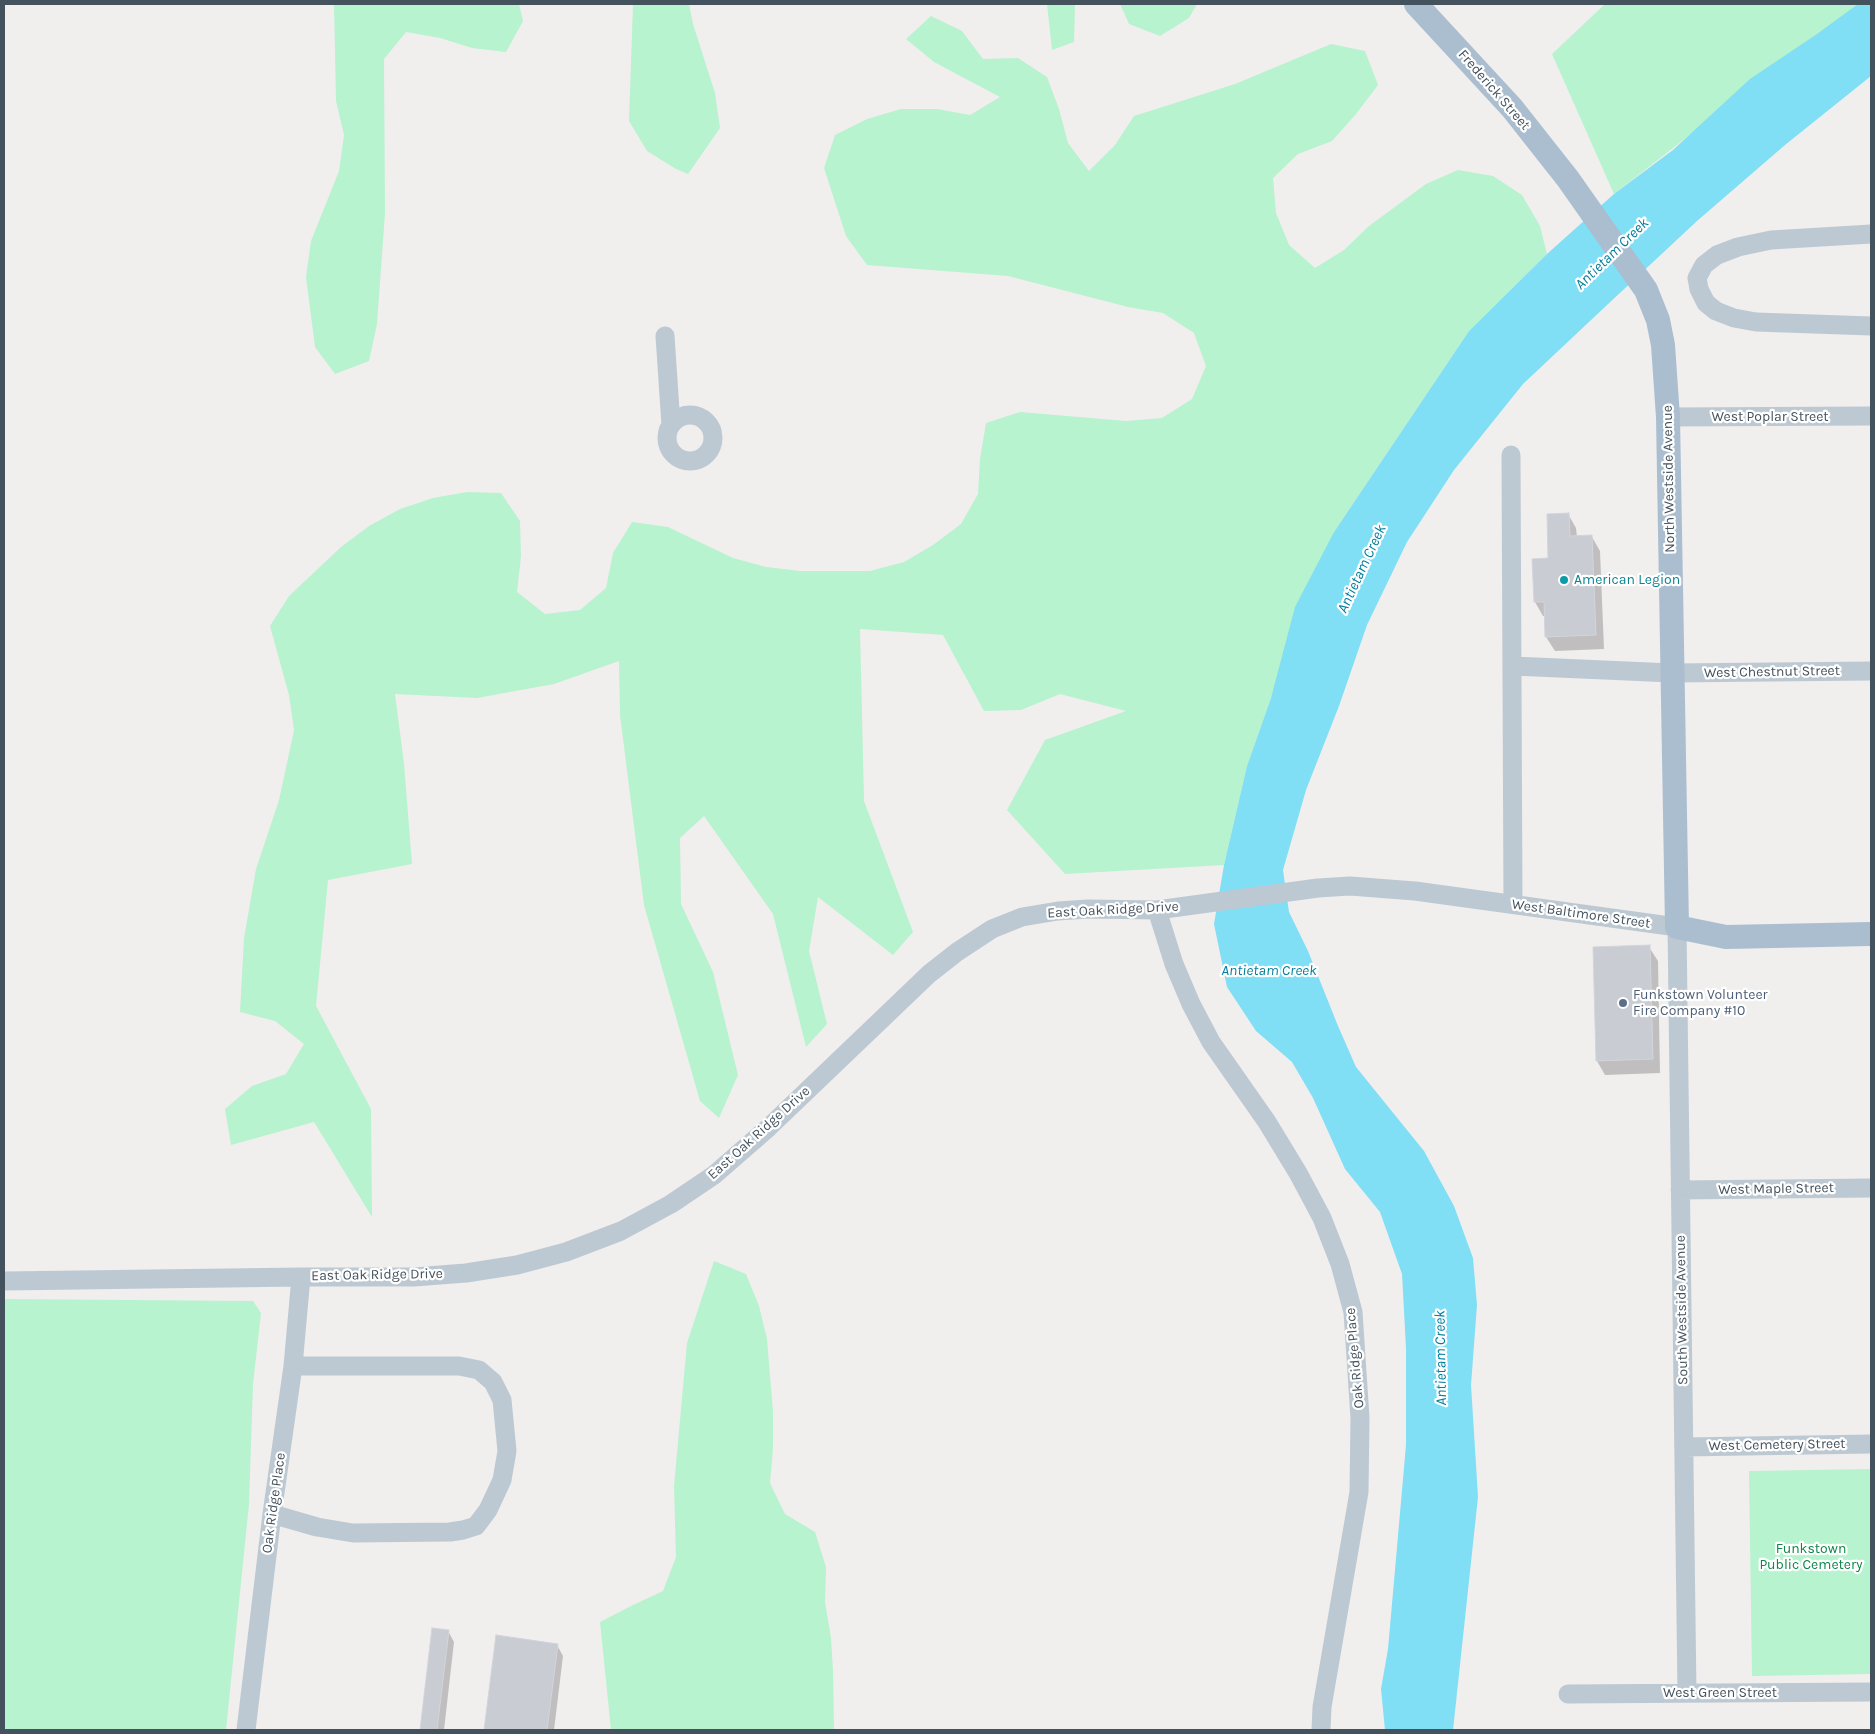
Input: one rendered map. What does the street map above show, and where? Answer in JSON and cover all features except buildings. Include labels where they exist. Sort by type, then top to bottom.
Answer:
[{"type":"main road","name":"Frederick Street","points":[[1416,4],[1512,108],[1568,179]]},
{"type":"main road","name":"North Westside Avenue","points":[[1568,179],[1646,290],[1658,320],[1663,345],[1668,417],[1677,927]]},
{"type":"main road","name":"West Baltimore Street","points":[[1677,927],[1726,937],[1871,934]]},
{"type":"street","points":[[1871,234],[1771,240],[1738,247],[1717,255],[1704,264],[1697,278],[1699,289],[1706,303],[1716,311],[1734,318],[1756,322],[1871,326]]},
{"type":"street","points":[[665,336],[671,425]]},
{"type":"street","name":"West Poplar Street","points":[[1668,417],[1871,416]]},
{"type":"street","points":[[1511,455],[1513,904]]},
{"type":"street","name":"West Chestnut Street","points":[[1513,666],[1672,673],[1871,671]]},
{"type":"street","name":"West Baltimore Street","points":[[1290,892],[1350,886],[1380,887],[1677,927]]},
{"type":"street","name":"East Oak Ridge Drive","points":[[4,1281],[301,1276],[414,1277],[466,1273],[517,1265],[566,1252],[621,1231],[671,1204],[714,1175],[768,1128],[929,974],[956,952],[992,929],[1022,917],[1058,911],[1088,909],[1157,910],[1290,892]]},
{"type":"street","name":"Oak Ridge Place","points":[[1157,910],[1174,964],[1191,1004],[1211,1042],[1267,1122],[1298,1173],[1322,1218],[1340,1264],[1353,1312],[1360,1418],[1359,1492],[1322,1707],[1321,1730]]},
{"type":"street","name":"South Westside Avenue","points":[[1677,927],[1687,1693]]},
{"type":"street","name":"West Maple Street","points":[[1680,1190],[1871,1188]]},
{"type":"street","name":"Oak Ridge Place","points":[[246,1730],[272,1514],[294,1366],[301,1276]]},
{"type":"street","points":[[272,1514],[317,1527],[353,1534],[463,1530],[476,1526],[488,1510],[502,1480],[507,1451],[502,1400],[492,1382],[479,1370],[459,1366],[294,1366]]},
{"type":"street","name":"West Cemetery Street","points":[[1684,1447],[1871,1444]]},
{"type":"street","name":"West Green Street","points":[[1568,1694],[1871,1692]]},
{"type":"green space","points":[[334,4],[519,4],[523,21],[506,52],[472,48],[440,38],[406,32],[384,59],[385,213],[377,324],[369,361],[335,374],[315,347],[306,277],[311,241],[339,171],[344,135],[336,101]]},
{"type":"green space","points":[[633,4],[689,4],[693,24],[715,93],[720,128],[688,174],[676,169],[647,151],[629,121]]},
{"type":"green space","points":[[1047,4],[1075,4],[1074,42],[1052,50]]},
{"type":"green space","points":[[1120,4],[1197,4],[1189,18],[1160,36],[1129,24]]},
{"type":"green space","points":[[1605,4],[1858,4],[1614,194],[1552,54]]},
{"type":"green space","points":[[931,16],[962,31],[983,59],[1018,58],[1047,77],[1059,109],[1068,143],[1089,171],[1115,145],[1134,116],[1235,84],[1331,44],[1365,51],[1378,85],[1332,141],[1298,154],[1273,178],[1276,213],[1289,245],[1315,268],[1344,250],[1369,226],[1426,184],[1458,170],[1493,176],[1522,195],[1540,226],[1547,254],[1469,331],[1334,532],[1247,766],[1224,865],[1065,874],[1007,810],[1045,740],[1126,711],[1060,694],[1021,710],[984,711],[943,635],[860,629],[864,801],[913,932],[893,955],[818,897],[809,951],[827,1024],[806,1047],[773,914],[704,816],[680,838],[681,904],[713,972],[738,1075],[719,1118],[700,1101],[644,905],[620,715],[619,661],[554,684],[477,698],[395,694],[404,764],[412,864],[328,880],[316,1006],[371,1109],[372,1217],[314,1122],[231,1145],[225,1109],[252,1086],[286,1074],[304,1044],[275,1021],[240,1012],[244,938],[256,869],[279,800],[294,730],[289,695],[270,626],[289,596],[341,547],[369,526],[400,509],[433,498],[467,492],[501,493],[520,521],[521,556],[517,592],[545,614],[580,610],[606,588],[613,553],[632,522],[668,527],[733,558],[766,567],[800,571],[870,571],[904,562],[933,545],[961,524],[978,494],[980,459],[986,423],[1020,412],[1126,421],[1162,418],[1192,399],[1206,366],[1194,333],[1163,313],[1128,307],[1008,276],[867,265],[846,236],[824,168],[835,135],[867,119],[901,109],[937,109],[970,115],[1000,97],[934,62],[906,39]]},
{"type":"green space","points":[[714,1261],[746,1274],[759,1306],[767,1339],[773,1412],[773,1448],[770,1483],[785,1514],[815,1532],[826,1567],[825,1602],[831,1638],[834,1730],[611,1730],[600,1622],[663,1591],[676,1557],[674,1486],[687,1343]]},
{"type":"green space","points":[[4,1299],[253,1301],[261,1313],[253,1384],[249,1504],[226,1730],[4,1730]]},
{"type":"green space","name":"Funkstown Public Cemetery","points":[[1871,1469],[1871,1674],[1752,1676],[1749,1471]]},
{"type":"water","name":"Antietam Creek","points":[[1858,4],[1871,4],[1871,76],[1785,145],[1697,221],[1523,384],[1454,470],[1407,542],[1367,625],[1339,706],[1306,790],[1283,870],[1289,912],[1308,951],[1356,1067],[1424,1151],[1454,1206],[1473,1258],[1477,1305],[1471,1385],[1478,1497],[1453,1730],[1385,1730],[1381,1689],[1388,1649],[1406,1445],[1406,1348],[1402,1274],[1380,1212],[1345,1169],[1313,1098],[1292,1062],[1256,1031],[1227,987],[1214,924],[1224,865],[1247,766],[1271,698],[1295,607],[1334,532],[1469,331],[1547,254],[1614,194],[1673,150],[1750,79]]},
{"type":"place","name":"American Legion","points":[[1564,580]]},
{"type":"place","name":"Funkstown Volunteer Fire Company #10","points":[[1623,1003]]}]
